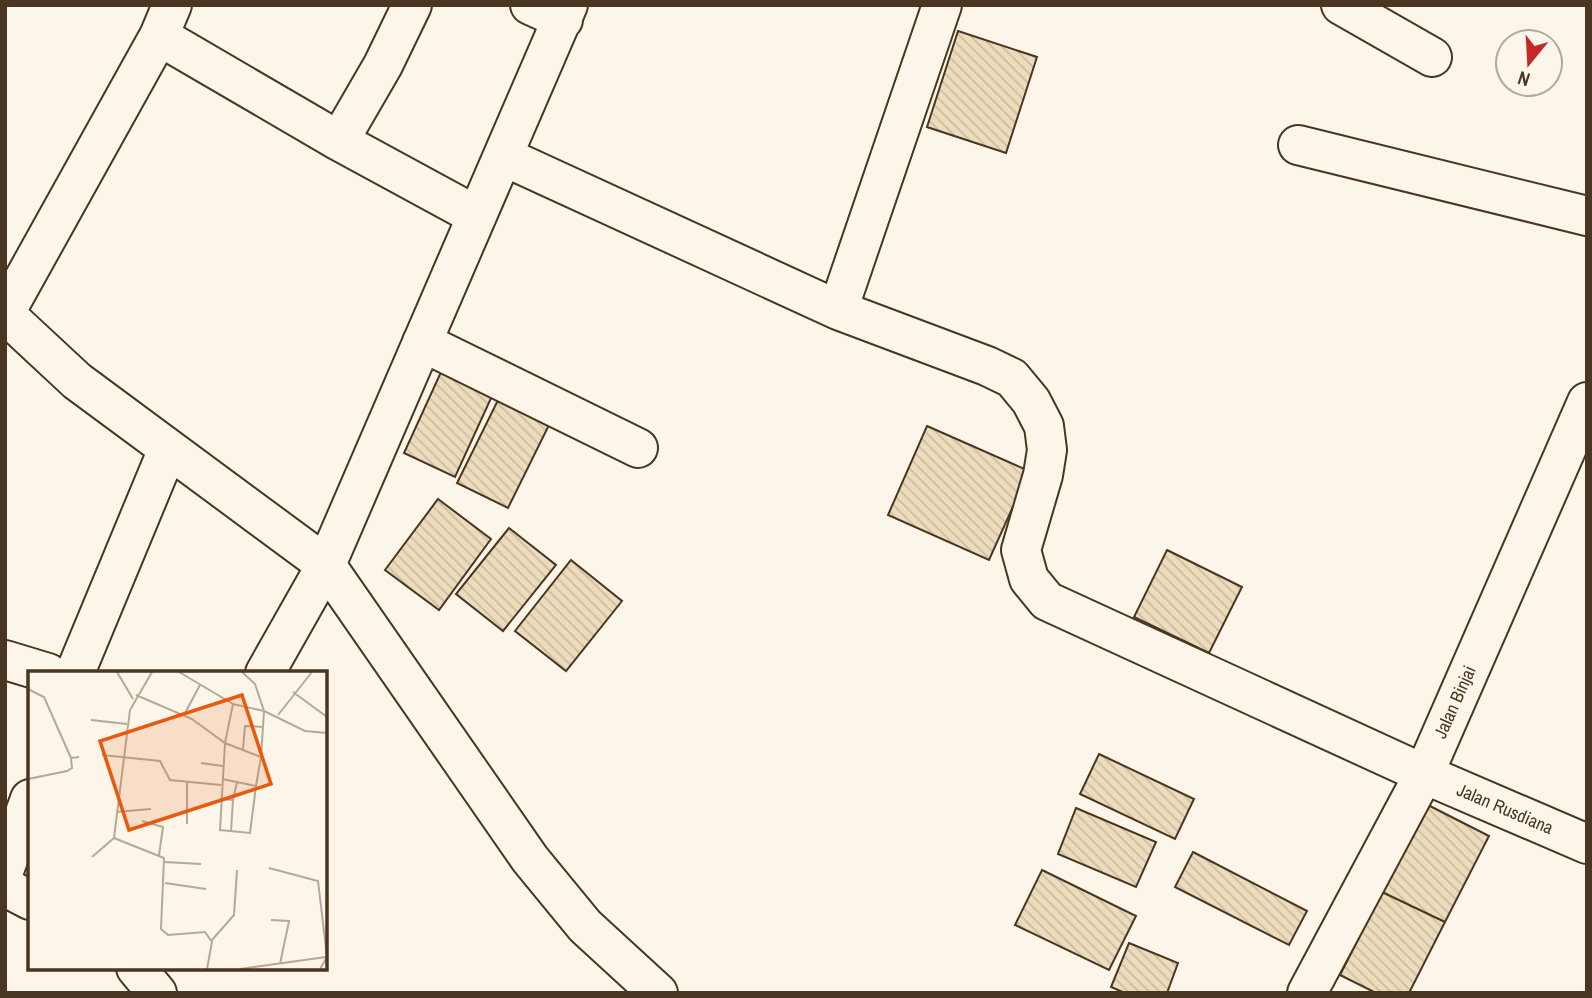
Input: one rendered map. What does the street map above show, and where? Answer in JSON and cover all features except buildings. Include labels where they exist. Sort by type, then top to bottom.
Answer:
[{"type":"street","points":[[339,141],[383,65],[412,5]]},
{"type":"street","points":[[838,310],[942,5]]},
{"type":"street","points":[[1341,5],[1432,57]]},
{"type":"street","points":[[266,671],[326,565],[503,156],[554,10]]},
{"type":"street","points":[[477,216],[339,141],[165,20],[5,313],[77,381],[326,565],[530,859],[586,926],[656,992]]},
{"type":"street","points":[[1298,145],[1587,216]]},
{"type":"street","name":"Jalan Rusdiana","points":[[503,156],[838,310],[1012,378],[1031,401],[1044,426],[1047,450],[1043,475],[1021,551],[1029,579],[1047,601],[1424,774],[1587,844]]},
{"type":"street","points":[[422,342],[638,449]]},
{"type":"street","name":"Jalan Binjai","points":[[1307,993],[1424,774],[1587,402]]},
{"type":"street","points":[[76,671],[168,449]]},
{"type":"street","points":[[5,660],[41,671]]},
{"type":"street","points":[[5,868],[28,805]]},
{"type":"street","points":[[5,887],[28,899]]},
{"type":"street","points":[[138,970],[157,993]]}]
